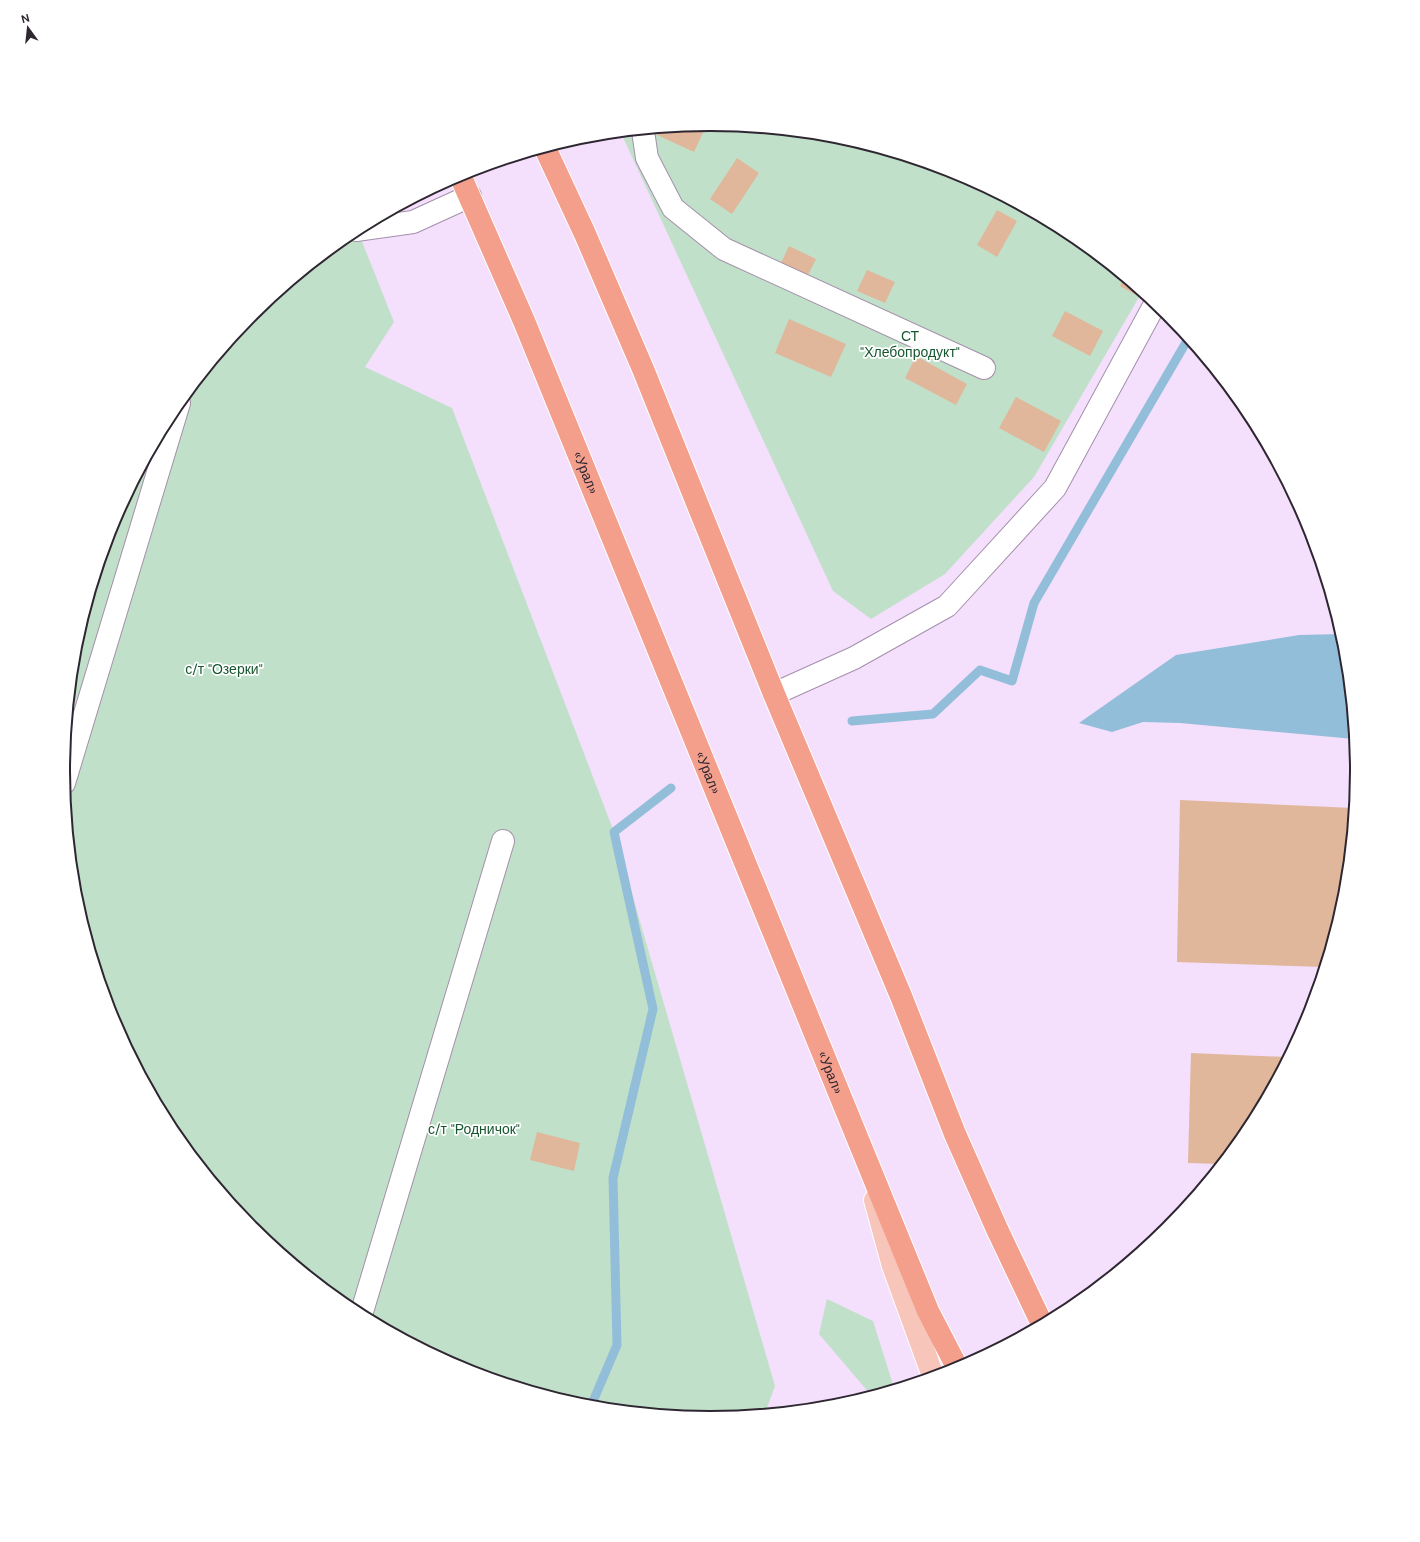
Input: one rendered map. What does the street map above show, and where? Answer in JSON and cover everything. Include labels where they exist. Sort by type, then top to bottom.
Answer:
[{"type":"highway","points":[[547,152],[585,234],[643,369],[774,694],[901,996],[956,1134],[997,1230],[1040,1319]]},
{"type":"highway","name":"«Урал»","points":[[463,181],[524,322],[802,999],[858,1141],[928,1311],[954,1362]]},
{"type":"main road","points":[[858,1141],[893,1266],[931,1371]]},
{"type":"lane","points":[[643,134],[647,158],[673,208],[724,249],[984,368]]},
{"type":"lane","points":[[373,228],[413,222],[470,196]]},
{"type":"lane","points":[[774,694],[854,658],[947,606],[1055,488],[1153,309]]},
{"type":"lane","points":[[70,763],[173,424]]},
{"type":"lane","points":[[363,1308],[503,841]]},
{"type":"green space","name":"СТ \"Хлебопродукт\"","points":[[710,131],[752,132],[794,136],[835,143],[916,165],[993,197],[1030,217],[1066,239],[1100,263],[1139,297],[1034,477],[945,574],[871,619],[833,591],[623,137],[668,132]]},
{"type":"green space","points":[[360,236],[394,322],[365,367],[452,408],[614,832],[775,1386],[767,1409],[710,1411],[668,1410],[626,1406],[585,1399],[504,1377],[427,1345],[390,1325],[354,1303],[320,1279],[288,1252],[257,1224],[202,1161],[178,1127],[136,1054],[104,977],[82,896],[75,855],[71,813],[70,771],[71,729],[75,687],[82,646],[104,565],[136,488],[178,415],[202,381],[257,318],[320,263]]},
{"type":"green space","points":[[827,1299],[873,1321],[893,1384],[868,1391],[819,1334]]},
{"type":"water","points":[[1335,634],[1345,687],[1349,739],[1180,723],[1143,722],[1112,732],[1079,723],[1176,655],[1299,635]]},
{"type":"building","points":[[704,131],[694,152],[657,135],[658,133],[668,132]]},
{"type":"building","points":[[737,158],[759,173],[732,214],[710,199]]},
{"type":"building","points":[[997,210],[1017,221],[997,257],[977,245]]},
{"type":"building","points":[[789,246],[816,259],[808,275],[781,263]]},
{"type":"building","points":[[867,270],[895,282],[885,303],[857,291]]},
{"type":"building","points":[[1122,282],[1137,294],[1136,295],[1120,286]]},
{"type":"building","points":[[1065,311],[1103,331],[1090,356],[1052,336]]},
{"type":"building","points":[[789,319],[846,344],[831,377],[775,353]]},
{"type":"building","points":[[916,356],[967,384],[956,405],[905,378]]},
{"type":"building","points":[[1016,397],[1061,421],[1044,452],[999,428]]},
{"type":"building","points":[[1180,800],[1349,808],[1345,855],[1338,896],[1319,967],[1177,962]]},
{"type":"building","points":[[1191,1053],[1282,1057],[1242,1127],[1216,1164],[1188,1163]]},
{"type":"building","points":[[537,1132],[580,1143],[574,1171],[530,1160]]},
{"type":"waterway","points":[[852,721],[933,714],[980,670],[1012,681],[1034,603],[1186,343]]},
{"type":"waterway","points":[[593,1400],[617,1345],[613,1178],[653,1009],[614,832],[671,788]]},
{"type":"park label","name":"с/т \"Озерки\"","points":[[224,669]]},
{"type":"park label","name":"с/т \"Родничок\"","points":[[474,1129]]}]
